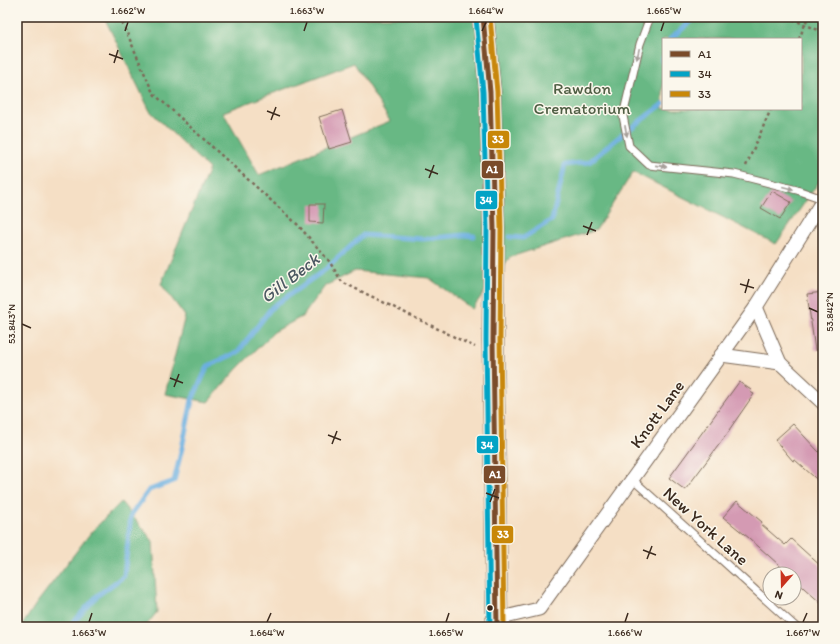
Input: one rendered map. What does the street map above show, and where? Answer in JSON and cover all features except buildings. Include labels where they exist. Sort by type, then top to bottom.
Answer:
[{"type":"main road","points":[[483,17],[490,92],[494,228],[493,340],[497,623]]},
{"type":"street","name":"Knott Lane","points":[[497,623],[539,609],[756,307],[822,204]]},
{"type":"street","points":[[756,307],[780,362],[823,402]]},
{"type":"street","points":[[721,355],[780,362]]},
{"type":"lane","points":[[650,17],[640,44],[623,116],[629,146],[649,165],[734,174],[797,190],[822,204]]},
{"type":"lane","name":"New York Lane","points":[[632,479],[796,627]]},
{"type":"path","points":[[120,17],[153,93],[298,225],[329,261],[342,282],[476,347]]},
{"type":"path","points":[[787,17],[823,32]]},
{"type":"path","points":[[799,38],[808,17]]},
{"type":"path","points":[[742,176],[771,110]]},
{"type":"green space","name":"Rawdon Crematorium","points":[[104,17],[823,17],[823,176],[776,244],[633,172],[596,230],[510,257],[472,309],[429,278],[355,271],[325,286],[303,316],[274,332],[236,370],[208,402],[165,394],[185,316],[161,284],[209,169],[150,111]],"holes":[[[354,63],[390,121],[259,175],[223,112]]]},
{"type":"green space","points":[[121,502],[153,541],[157,612],[145,627],[21,627],[36,604],[92,531]]},
{"type":"waterway","name":"Gill Beck","points":[[671,38],[694,19],[701,17]]},
{"type":"waterway","name":"Gill Beck","points":[[510,237],[523,238],[552,220],[565,165],[589,162],[624,133],[662,105]]},
{"type":"waterway","name":"Gill Beck","points":[[69,627],[98,595],[124,576],[131,515],[149,490],[174,481],[192,400],[208,366],[238,352],[272,307],[326,269],[363,235],[423,239],[464,235],[474,236]]},
{"type":"transit line","name":"A1","points":[[483,17],[490,92],[494,228],[493,340],[497,627]]},
{"type":"transit line","name":"33","points":[[490,17],[497,92],[501,228],[500,340],[504,627]]},
{"type":"transit line","name":"34","points":[[476,18],[483,92],[487,228],[486,340],[490,627]]}]
